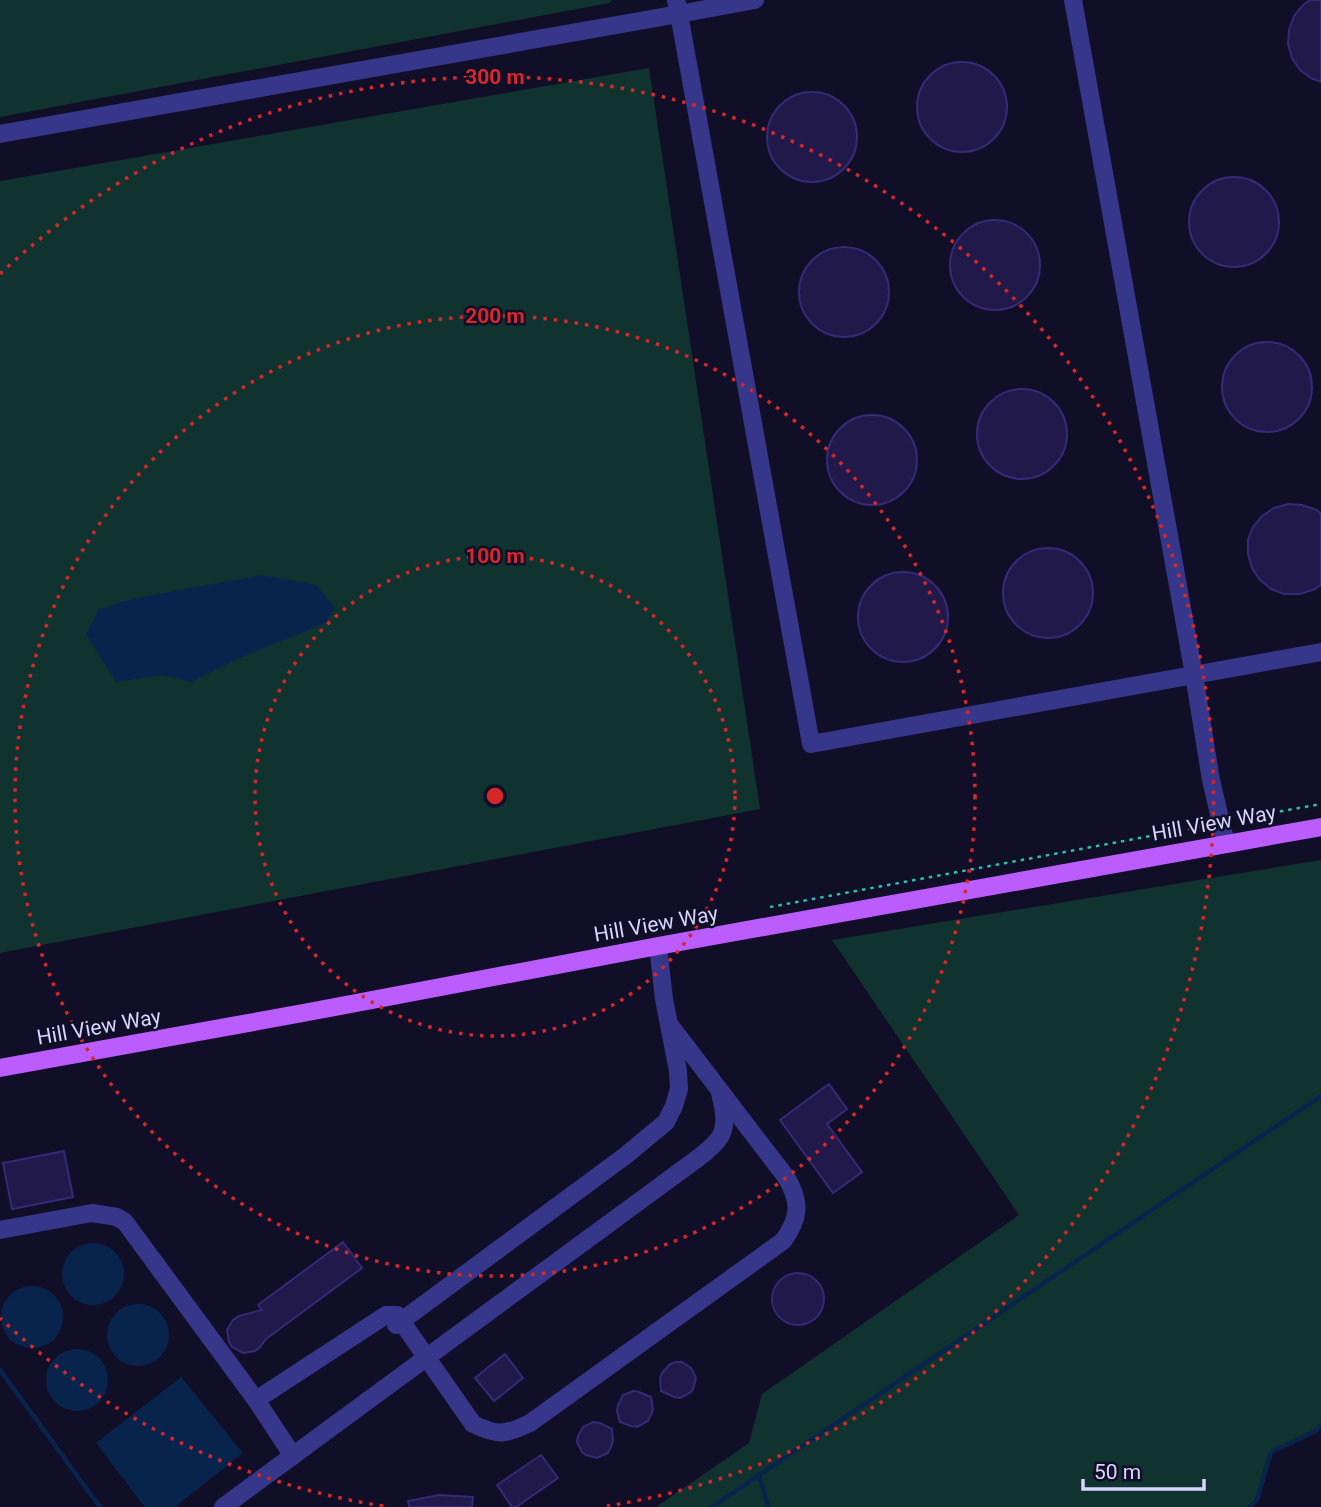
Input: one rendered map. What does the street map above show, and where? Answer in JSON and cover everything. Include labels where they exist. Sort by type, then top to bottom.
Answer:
[{"type":"main road","name":"Hill View Way","points":[[0,1068],[1321,827]]},
{"type":"lane","points":[[0,134],[677,7],[755,0]]},
{"type":"lane","points":[[1073,0],[1211,780],[1226,844]]},
{"type":"lane","points":[[677,7],[811,744],[1321,652]]},
{"type":"lane","points":[[398,1323],[625,1156],[666,1122],[679,1089],[658,946]]},
{"type":"lane","points":[[256,1400],[386,1315],[397,1315],[398,1323],[473,1424],[490,1432],[511,1432],[530,1423],[783,1241],[796,1219],[795,1192],[669,1024]]},
{"type":"lane","points":[[223,1507],[675,1175],[717,1141],[723,1132],[724,1116],[718,1088]]},
{"type":"lane","points":[[0,1230],[92,1213],[117,1217],[125,1222],[256,1400],[293,1456]]},
{"type":"green space","points":[[0,0],[613,0],[609,3],[0,117]]},
{"type":"green space","points":[[649,68],[760,809],[0,953],[0,181]]},
{"type":"green space","points":[[1321,860],[1321,1425],[1316,1431],[1271,1452],[1257,1500],[1249,1507],[656,1507],[749,1443],[762,1394],[1019,1215],[832,940]]},
{"type":"water","points":[[261,575],[317,585],[335,608],[326,623],[235,660],[191,682],[163,675],[116,682],[86,634],[99,609],[136,598]]},
{"type":"water","points":[[87,1243],[99,1243],[115,1252],[122,1262],[122,1286],[115,1296],[99,1305],[87,1305],[76,1300],[67,1291],[62,1280],[62,1268],[67,1257],[76,1248]]},
{"type":"water","points":[[26,1286],[38,1286],[54,1295],[61,1305],[61,1329],[54,1339],[38,1348],[26,1348],[15,1343],[6,1334],[1,1323],[1,1311],[6,1300],[15,1291]]},
{"type":"water","points":[[132,1304],[144,1304],[160,1313],[167,1323],[167,1347],[160,1357],[144,1366],[132,1366],[121,1361],[112,1352],[107,1341],[107,1329],[112,1318],[121,1309]]},
{"type":"water","points":[[77,1349],[89,1351],[99,1358],[106,1368],[106,1392],[99,1402],[89,1409],[77,1411],[65,1409],[55,1402],[48,1392],[46,1380],[48,1368],[55,1358],[65,1351]]},
{"type":"water","points":[[181,1377],[243,1453],[175,1507],[145,1507],[96,1443]]},
{"type":"building","points":[[1310,0],[1321,0],[1321,82],[1300,70],[1292,58],[1288,44],[1294,16]]},
{"type":"building","points":[[962,62],[979,65],[994,75],[1004,90],[1007,107],[1004,124],[994,139],[979,149],[962,152],[945,149],[930,139],[920,124],[917,107],[920,90],[930,75],[945,65]]},
{"type":"building","points":[[812,92],[829,95],[844,105],[854,120],[857,137],[854,154],[844,169],[829,179],[812,182],[795,179],[780,169],[770,154],[767,137],[770,120],[780,105],[795,95]]},
{"type":"building","points":[[1234,177],[1251,180],[1266,190],[1276,205],[1279,222],[1276,239],[1266,254],[1251,264],[1234,267],[1217,264],[1202,254],[1192,239],[1189,222],[1192,205],[1202,190],[1217,180]]},
{"type":"building","points":[[995,220],[1012,223],[1027,233],[1037,248],[1040,265],[1037,282],[1027,297],[1012,307],[995,310],[978,307],[963,297],[953,282],[950,265],[953,248],[963,233],[978,223]]},
{"type":"building","points":[[844,247],[861,250],[876,260],[886,275],[889,292],[886,309],[876,324],[861,334],[844,337],[827,334],[812,324],[802,309],[799,292],[802,275],[812,260],[827,250]]},
{"type":"building","points":[[1267,342],[1284,345],[1299,355],[1309,370],[1312,387],[1309,404],[1299,419],[1284,429],[1267,432],[1250,429],[1235,419],[1225,404],[1222,387],[1225,370],[1235,355],[1250,345]]},
{"type":"building","points":[[1022,389],[1039,392],[1054,402],[1064,417],[1067,434],[1064,451],[1054,466],[1039,476],[1022,479],[1005,476],[990,466],[980,451],[977,434],[980,417],[990,402],[1005,392]]},
{"type":"building","points":[[872,415],[889,418],[904,428],[914,443],[917,460],[914,477],[904,492],[889,502],[872,505],[855,502],[840,492],[830,477],[827,460],[830,443],[840,428],[855,418]]},
{"type":"building","points":[[1288,504],[1302,505],[1321,514],[1321,585],[1300,594],[1284,594],[1271,589],[1260,580],[1252,568],[1248,554],[1248,540],[1253,527],[1262,516],[1274,508]]},
{"type":"building","points":[[1048,548],[1065,551],[1080,561],[1090,576],[1093,593],[1090,610],[1080,625],[1065,635],[1048,638],[1031,635],[1016,625],[1006,610],[1003,593],[1006,576],[1016,561],[1031,551]]},
{"type":"building","points":[[903,572],[920,575],[935,585],[945,600],[948,617],[945,634],[935,649],[920,659],[903,662],[886,659],[871,649],[861,634],[858,617],[861,600],[871,585],[886,575]]},
{"type":"building","points":[[829,1084],[847,1109],[827,1124],[862,1172],[833,1193],[780,1120]]},
{"type":"building","points":[[64,1151],[73,1197],[12,1209],[3,1163]]},
{"type":"building","points":[[343,1242],[362,1268],[266,1339],[255,1351],[243,1353],[232,1347],[227,1330],[233,1320],[262,1310],[258,1305]]},
{"type":"building","points":[[798,1273],[817,1280],[824,1299],[817,1318],[798,1325],[779,1318],[772,1299],[779,1280]]},
{"type":"building","points":[[505,1354],[523,1378],[494,1401],[475,1378]]},
{"type":"building","points":[[682,1362],[691,1368],[696,1378],[690,1393],[680,1398],[661,1391],[662,1373],[670,1364]]},
{"type":"building","points":[[633,1391],[651,1397],[653,1410],[648,1421],[637,1427],[620,1422],[617,1411],[623,1395]]},
{"type":"building","points":[[593,1422],[612,1429],[613,1441],[608,1453],[597,1458],[582,1452],[577,1442],[583,1427]]},
{"type":"building","points":[[541,1455],[558,1478],[516,1507],[512,1507],[497,1485]]},
{"type":"building","points":[[439,1495],[473,1497],[472,1507],[409,1507],[408,1501]]},
{"type":"waterway","points":[[712,1507],[1321,1096]]},
{"type":"waterway","points":[[0,1370],[100,1507]]},
{"type":"waterway","points":[[1249,1507],[1257,1500],[1271,1452],[1316,1431],[1321,1425]]},
{"type":"waterway","points":[[759,1475],[768,1507]]}]
